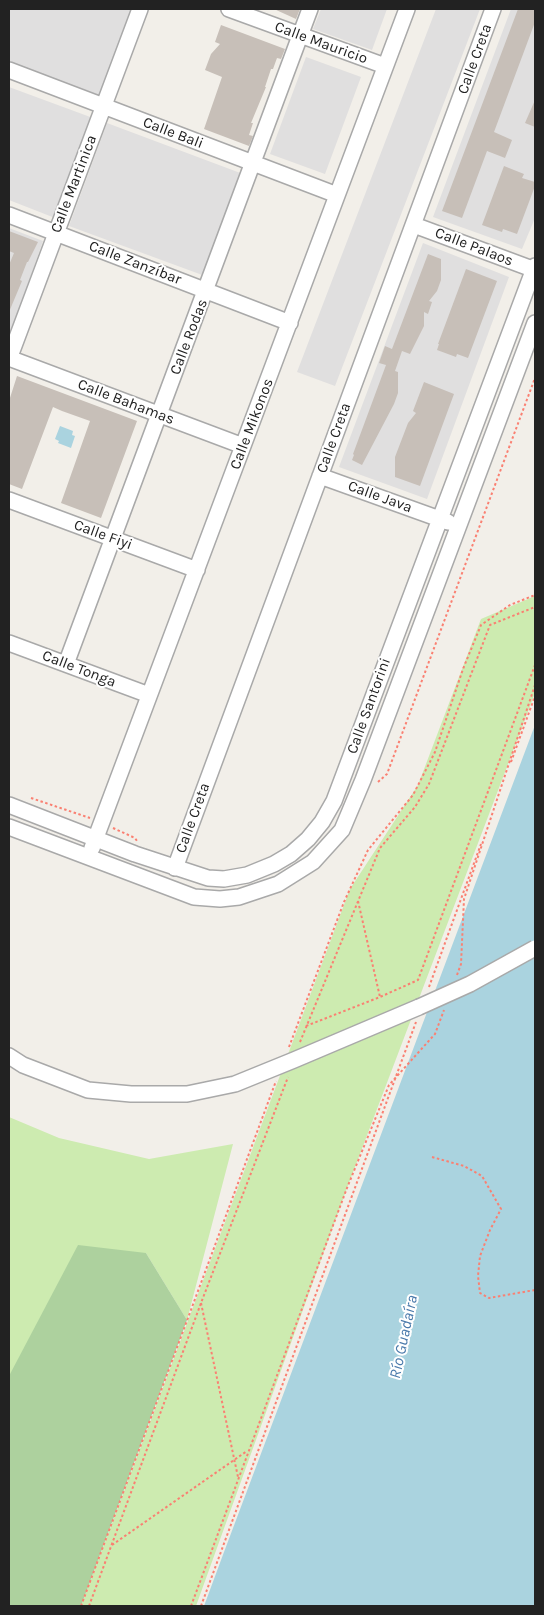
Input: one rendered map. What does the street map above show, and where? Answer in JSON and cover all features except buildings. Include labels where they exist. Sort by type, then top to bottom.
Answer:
[{"type":"street","name":"Calle Martinica","points":[[9,358],[140,9]]},
{"type":"street","name":"Calle Mauricio","points":[[229,9],[385,66]]},
{"type":"street","name":"Calle Rodas","points":[[66,664],[310,9]]},
{"type":"street","name":"Calle Mikonos","points":[[88,857],[407,9]]},
{"type":"street","name":"Calle Creta","points":[[175,868],[493,9]]},
{"type":"street","name":"Calle Bali","points":[[9,70],[337,195]]},
{"type":"street","name":"Calle Zanzíbar","points":[[9,215],[290,323]]},
{"type":"street","name":"Calle Palaos","points":[[414,224],[535,269]]},
{"type":"street","name":"Calle Santorini","points":[[9,805],[135,854],[208,878],[224,879],[247,875],[274,864],[308,839],[322,822],[334,801],[535,269]]},
{"type":"street","name":"Calle Santorini","points":[[9,827],[194,897],[239,897],[278,884],[312,862],[342,830],[364,780],[535,323]]},
{"type":"street","name":"Calle Bahamas","points":[[9,358],[243,446]]},
{"type":"street","name":"Calle Java","points":[[320,476],[458,526]]},
{"type":"street","name":"Calle Fiyi","points":[[9,500],[197,570]]},
{"type":"street","name":"Calle Tonga","points":[[9,643],[149,695]]},
{"type":"street","points":[[9,1056],[24,1065],[88,1090],[132,1094],[187,1094],[235,1084],[419,1011],[535,948]]},
{"type":"path","points":[[373,786],[387,774],[535,378]]},
{"type":"path","points":[[89,1606],[288,1063],[344,902],[368,850],[413,795],[435,752],[463,669],[481,625],[510,605],[535,595]]},
{"type":"path","points":[[81,1606],[288,1063],[306,1026],[380,848],[415,807],[429,784],[490,625],[535,607]]},
{"type":"path","points":[[306,1026],[418,980],[535,665]]},
{"type":"path","points":[[454,982],[461,964],[464,899],[535,686]]},
{"type":"path","points":[[428,988],[535,696]]},
{"type":"path","points":[[28,797],[101,822],[135,838],[139,843],[135,854]]},
{"type":"path","points":[[358,901],[380,997]]},
{"type":"path","points":[[191,1606],[347,1188],[389,1085],[435,1034],[445,1008]]},
{"type":"path","points":[[200,1606],[419,1011]]},
{"type":"path","points":[[432,1157],[464,1166],[482,1176],[501,1209],[480,1256],[478,1276],[480,1293],[489,1298],[535,1290]]},
{"type":"path","points":[[201,1303],[238,1478]]},
{"type":"path","points":[[112,1545],[249,1449]]},
{"type":"shaded area","points":[[9,9],[133,9],[101,96],[9,61]]},
{"type":"shaded area","points":[[321,9],[387,9],[372,50],[313,29]]},
{"type":"shaded area","points":[[436,9],[480,9],[335,386],[297,372]]},
{"type":"shaded area","points":[[511,9],[535,9],[535,218],[522,249],[433,217]]},
{"type":"shaded area","points":[[306,57],[361,77],[325,174],[270,154]]},
{"type":"shaded area","points":[[9,87],[93,118],[55,218],[9,200]]},
{"type":"shaded area","points":[[107,123],[243,174],[205,276],[69,226]]},
{"type":"shaded area","points":[[9,228],[43,241],[9,338]]},
{"type":"shaded area","points":[[423,243],[509,277],[427,499],[339,467]]},
{"type":"green space","points":[[535,596],[535,693],[347,1188],[196,1606],[81,1606],[350,889],[418,785],[481,619]]},
{"type":"green space","points":[[9,1117],[59,1138],[149,1159],[233,1144],[187,1320],[146,1253],[9,1376]]},
{"type":"green space","points":[[78,1245],[146,1253],[187,1320],[81,1606],[9,1606],[9,1376]]},
{"type":"water","points":[[60,426],[73,431],[72,435],[75,436],[71,448],[58,443],[59,441],[55,439]]},
{"type":"water","name":"Río Guadaíra","points":[[535,725],[535,1606],[204,1606],[224,1552]]}]
